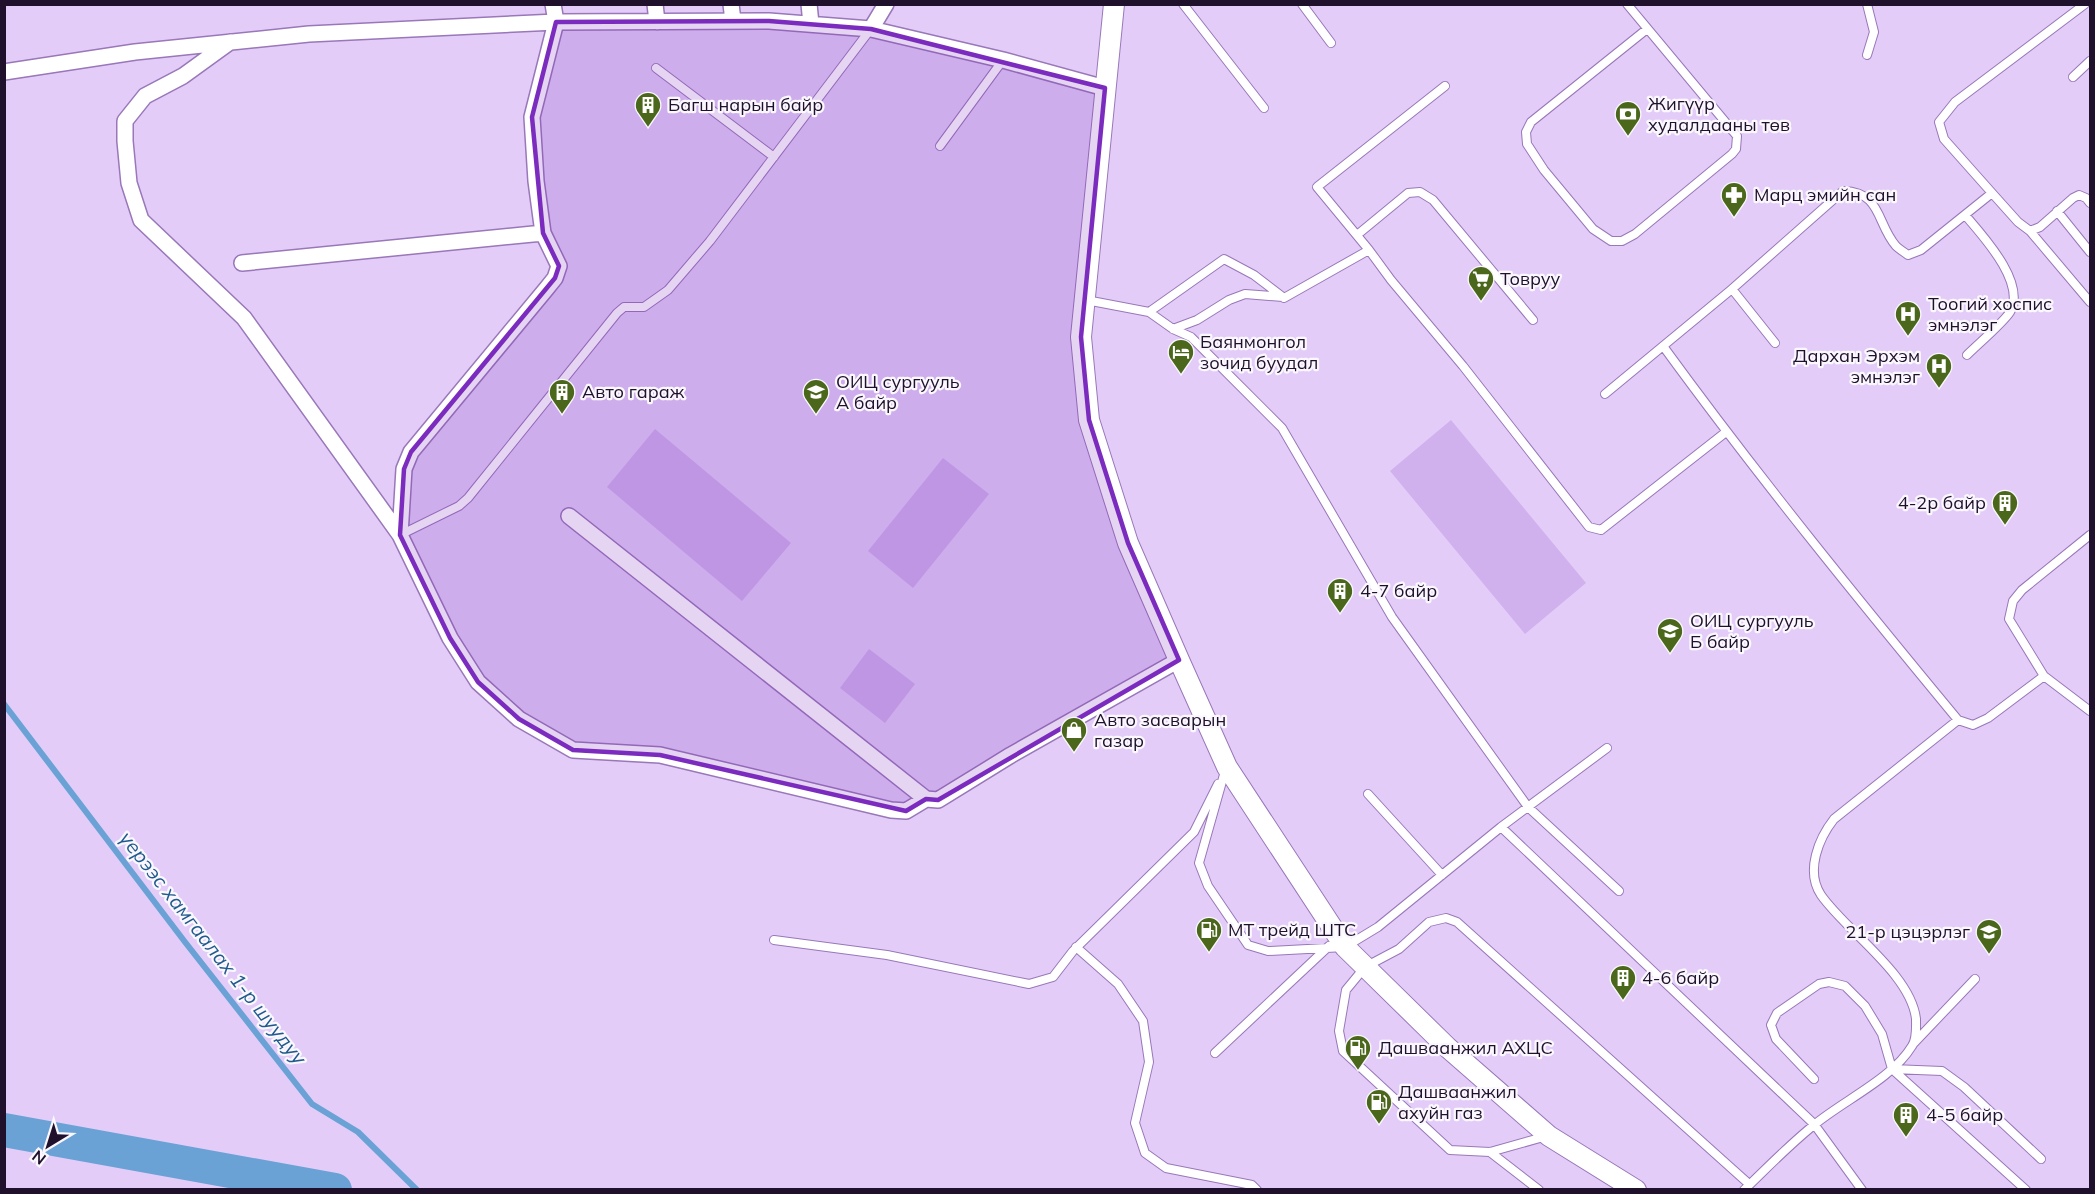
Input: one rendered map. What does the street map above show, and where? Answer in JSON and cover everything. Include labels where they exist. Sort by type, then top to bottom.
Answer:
[{"type":"street","points":[[400,535],[404,469],[411,452],[555,278],[559,266],[543,233],[536,181],[532,117],[556,21],[553,4]]},
{"type":"street","points":[[655,4],[657,21]]},
{"type":"street","points":[[731,4],[733,21]]},
{"type":"street","points":[[809,4],[812,24]]},
{"type":"street","points":[[871,29],[886,4]]},
{"type":"street","points":[[1114,4],[1082,337],[1089,420],[1128,543],[1179,660],[1227,767],[1337,946],[1365,967],[1447,1047],[1549,1136],[1636,1190]]},
{"type":"street","points":[[4,72],[135,52],[309,34],[556,21],[733,21],[871,29],[1004,60],[1105,88]]},
{"type":"street","points":[[230,42],[183,76],[145,96],[124,121],[129,183],[141,220],[244,318],[400,535],[450,638],[478,682],[519,719],[573,750],[660,754],[891,810],[906,811],[926,799]]},
{"type":"street","points":[[242,263],[543,233]]},
{"type":"street","points":[[569,516],[926,799],[938,800],[1011,755],[1179,660]]},
{"type":"lane","points":[[1183,4],[1264,108]]},
{"type":"lane","points":[[1302,4],[1331,43]]},
{"type":"lane","points":[[1627,4],[1720,114],[1737,136],[1738,143],[1732,154],[1635,234],[1622,241],[1611,241],[1593,229],[1544,170],[1527,144],[1526,132],[1531,122],[1647,29]]},
{"type":"lane","points":[[1867,4],[1874,32],[1867,55]]},
{"type":"lane","points":[[2085,4],[1955,102],[1939,122],[1944,139],[2018,222],[2030,231],[2091,302]]},
{"type":"lane","points":[[400,535],[459,506],[468,498],[617,313],[624,307],[644,307],[668,290],[710,241],[871,29]]},
{"type":"lane","points":[[940,146],[1004,60]]},
{"type":"lane","points":[[2073,77],[2091,62]]},
{"type":"lane","points":[[656,68],[774,157]]},
{"type":"lane","points":[[1445,86],[1317,187],[1463,366],[1589,527],[1601,530],[1726,432]]},
{"type":"lane","points":[[1605,394],[1732,289],[1843,191],[1854,191],[1871,200],[1896,246],[1908,255],[1921,250],[1992,193]]},
{"type":"lane","points":[[1357,235],[1408,193],[1420,192],[1433,200],[1533,320]]},
{"type":"lane","points":[[2030,231],[2040,227],[2079,195],[2091,203]]},
{"type":"lane","points":[[2057,211],[2091,252]]},
{"type":"lane","points":[[1965,215],[1998,254],[2008,274],[2014,296],[2011,311],[1967,355]]},
{"type":"lane","points":[[1173,329],[1197,320],[1229,300],[1245,294],[1284,298],[1369,250]]},
{"type":"lane","points":[[1149,312],[1224,259],[1254,275],[1284,298]]},
{"type":"lane","points":[[1732,289],[1775,344]]},
{"type":"lane","points":[[1085,300],[1149,312],[1173,329],[1191,338],[1282,428],[1392,616],[1528,807],[1619,891]]},
{"type":"lane","points":[[1663,346],[1726,432],[1857,599],[1958,720],[1973,725],[1988,718],[2044,676]]},
{"type":"lane","points":[[2091,535],[2022,590],[2013,601],[2009,619],[2044,676],[2091,711]]},
{"type":"lane","points":[[1913,1045],[1915,1012],[1905,988],[1820,893],[1815,861],[1821,838],[1834,819],[1958,720]]},
{"type":"lane","points":[[1215,1053],[1337,946],[1378,927],[1501,827],[1607,747]]},
{"type":"lane","points":[[1227,767],[1199,863],[1208,886],[1248,945],[1268,951],[1337,946]]},
{"type":"lane","points":[[774,940],[887,955],[1029,984],[1053,977],[1076,947],[1194,832],[1227,767]]},
{"type":"lane","points":[[1368,794],[1442,875]]},
{"type":"lane","points":[[1501,827],[1814,1124],[1862,1190]]},
{"type":"lane","points":[[1549,1136],[1490,1152],[1450,1150],[1343,1051],[1339,1031],[1346,990],[1365,967],[1399,949],[1429,922],[1446,918],[1457,922],[1747,1187],[1814,1124],[1892,1069],[1975,979]]},
{"type":"lane","points":[[1076,947],[1118,984],[1143,1021],[1149,1062],[1136,1123],[1145,1153],[1166,1168],[1252,1185],[1257,1190]]},
{"type":"lane","points":[[1814,1079],[1776,1039],[1771,1026],[1777,1012],[1818,984],[1829,982],[1845,986],[1865,1006],[1882,1034],[1892,1069],[2026,1190]]},
{"type":"lane","points":[[1892,1069],[1942,1071],[1964,1087],[2041,1159]]},
{"type":"lane","points":[[1490,1152],[1539,1190]]},
{"type":"highlighted area","points":[[769,21],[871,29],[1105,88],[1081,337],[1089,420],[1128,543],[1179,660],[938,800],[926,799],[906,811],[660,755],[573,750],[519,719],[478,682],[450,638],[400,535],[404,469],[411,452],[555,278],[559,266],[543,233],[532,117],[556,22]]},
{"type":"shaded area","points":[[1451,420],[1586,583],[1525,634],[1390,471]]},
{"type":"shaded area","points":[[655,429],[791,543],[742,601],[607,487]]},
{"type":"shaded area","points":[[943,458],[989,494],[913,588],[868,551]]},
{"type":"shaded area","points":[[869,649],[915,684],[885,723],[840,688]]},
{"type":"waterway","name":"үерээс хамгаалах 1-р шуудуу","points":[[4,704],[312,1104],[358,1132],[417,1190]]},
{"type":"waterway","points":[[4,1130],[335,1190]]},
{"type":"place","name":"Багш нарын байр","points":[[648,128]]},
{"type":"place","name":"Жигүүр худалдааны төв","points":[[1628,137]]},
{"type":"place","name":"Марц эмийн сан","points":[[1734,218]]},
{"type":"place","name":"Товруу","points":[[1481,302]]},
{"type":"place","name":"Тоогий хоспис эмнэлэг","points":[[1908,337]]},
{"type":"place","name":"Баянмонгол зочид буудал","points":[[1181,375]]},
{"type":"place","name":"Дархан Эрхэм эмнэлэг","points":[[1939,389]]},
{"type":"place","name":"Авто гараж","points":[[562,415]]},
{"type":"place","name":"ОИЦ сургууль А байр","points":[[816,415]]},
{"type":"place","name":"4-2р байр","points":[[2005,526]]},
{"type":"place","name":"4-7 байр","points":[[1340,614]]},
{"type":"place","name":"ОИЦ сургууль Б байр","points":[[1670,654]]},
{"type":"place","name":"Авто засварын газар","points":[[1074,753]]},
{"type":"place","name":"МТ трейд ШТС","points":[[1209,953]]},
{"type":"place","name":"21-р цэцэрлэг","points":[[1989,955]]},
{"type":"place","name":"4-6 байр","points":[[1623,1001]]},
{"type":"place","name":"Дашваанжил АХЦС","points":[[1358,1071]]},
{"type":"place","name":"Дашваанжил ахуйн газ","points":[[1379,1125]]},
{"type":"place","name":"4-5 байр","points":[[1906,1138]]}]
